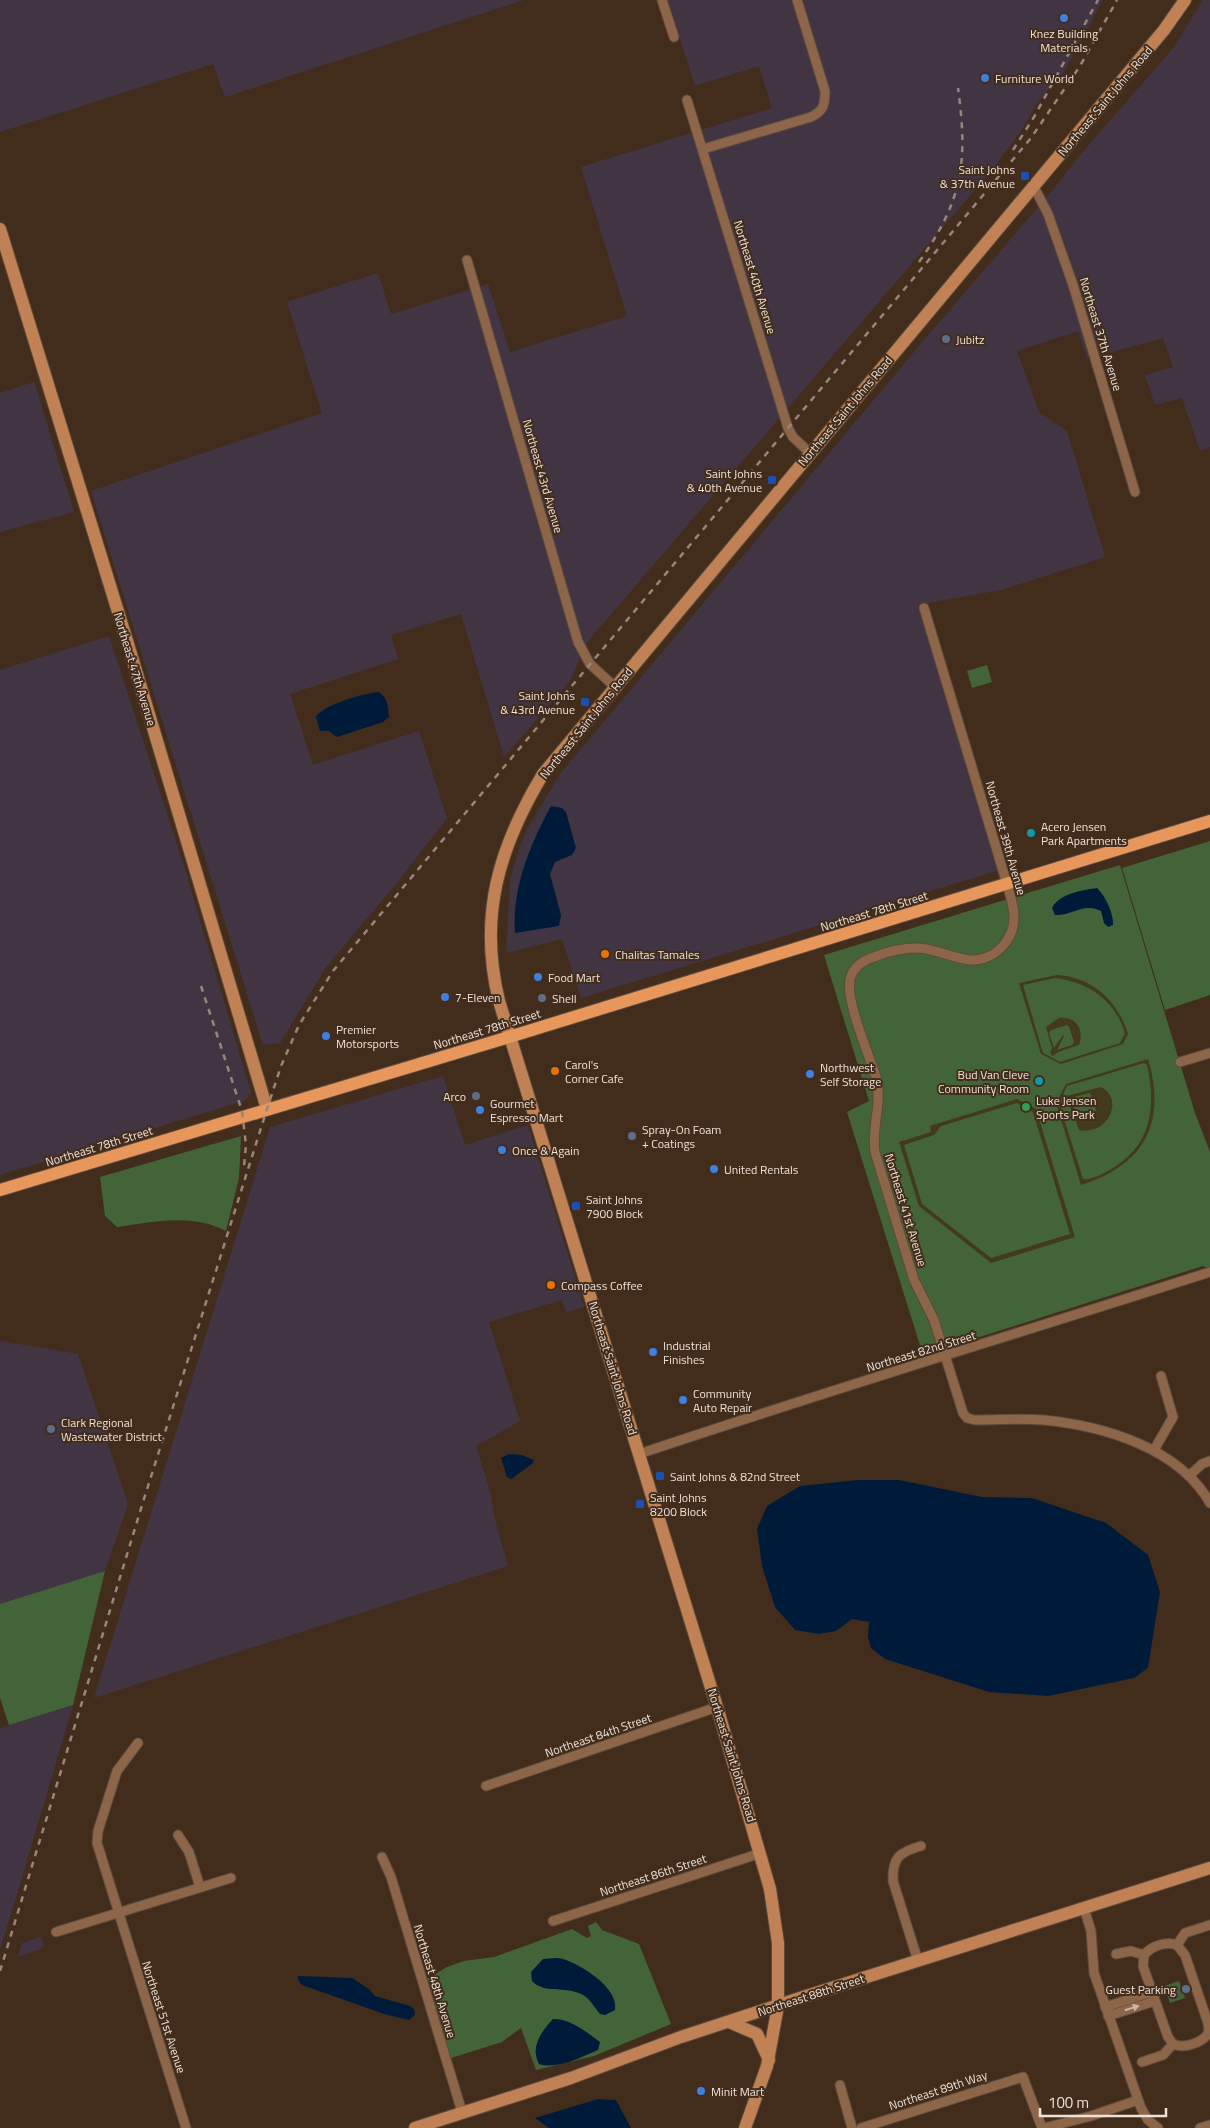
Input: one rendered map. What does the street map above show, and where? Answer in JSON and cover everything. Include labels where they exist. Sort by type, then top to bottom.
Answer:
[{"type":"main road","name":"Northeast Saint Johns Road","points":[[745,2128],[768,2060],[778,2006],[778,1932],[770,1889],[718,1707],[509,1037],[497,993],[491,934],[496,884],[503,854],[512,829],[543,774],[1164,30],[1185,0]]},
{"type":"main road","name":"Northeast 47th Avenue","points":[[0,229],[131,653],[267,1109]]},
{"type":"main road","name":"Northeast 78th Street","points":[[0,1190],[509,1037],[1210,822]]},
{"type":"main road","name":"Northeast 88th Street","points":[[415,2128],[571,2078],[729,2022],[1210,1868]]},
{"type":"main road","points":[[729,2022],[757,2034],[768,2060]]},
{"type":"street","points":[[662,0],[674,37]]},
{"type":"street","points":[[703,149],[811,117],[822,111],[825,104],[826,91],[797,0]]},
{"type":"street","name":"Northeast 40th Avenue","points":[[688,100],[788,428],[793,437],[810,453]]},
{"type":"street","name":"Northeast 37th Avenue","points":[[1034,186],[1048,214],[1073,284],[1135,492]]},
{"type":"street","name":"Northeast 43rd Avenue","points":[[467,260],[578,642],[590,664],[615,687]]},
{"type":"street","name":"Northeast 39th Avenue","points":[[852,973],[867,959],[904,949],[925,949],[971,960],[993,954],[1006,943],[1012,928],[1014,911],[1008,884],[924,608]]},
{"type":"street","name":"Northeast 41st Avenue","points":[[852,973],[849,987],[850,997],[878,1085],[879,1104],[874,1138],[877,1161],[914,1280],[934,1320],[963,1413],[967,1418],[975,1420],[1054,1422],[1100,1432],[1154,1450]]},
{"type":"street","points":[[1180,1062],[1210,1053]]},
{"type":"street","name":"Northeast 82nd Street","points":[[639,1454],[729,1423],[946,1357],[1210,1272]]},
{"type":"street","points":[[1161,1376],[1173,1417],[1154,1450],[1190,1475],[1210,1503]]},
{"type":"street","points":[[1190,1475],[1202,1464],[1210,1461]]},
{"type":"street","name":"Northeast 84th Street","points":[[486,1786],[718,1707]]},
{"type":"street","name":"Northeast 51st Avenue","points":[[138,1743],[117,1770],[97,1836],[98,1847],[186,2128]]},
{"type":"street","points":[[178,1835],[189,1852],[200,1888]]},
{"type":"street","points":[[918,1961],[893,1880],[894,1862],[908,1850],[921,1846]]},
{"type":"street","name":"Northeast 86th Street","points":[[553,1922],[761,1853]]},
{"type":"street","name":"Northeast 48th Avenue","points":[[382,1857],[391,1877],[462,2112]]},
{"type":"street","points":[[56,1932],[231,1878]]},
{"type":"street","points":[[1084,1908],[1092,1931],[1094,1973],[1108,2016],[1144,2114],[1156,2126]]},
{"type":"street","points":[[1177,1945],[1185,1933],[1210,1924]]},
{"type":"street","points":[[1171,1943],[1177,1945],[1184,1955],[1208,2023],[1209,2032],[1199,2042],[1183,2046],[1173,2044],[1168,2036],[1143,1966],[1144,1955],[1150,1949],[1171,1943]]},
{"type":"street","points":[[1116,1954],[1131,1951],[1144,1955]]},
{"type":"street","points":[[1105,2006],[1152,1992]]},
{"type":"street","points":[[1108,2016],[1155,2001]]},
{"type":"street","points":[[1142,2062],[1163,2055],[1173,2044]]},
{"type":"street","name":"Northeast 89th Way","points":[[860,2128],[1023,2077],[1043,2128]]},
{"type":"street","points":[[840,2085],[852,2128]]},
{"type":"street","points":[[1043,2128],[1091,2116],[1138,2100]]},
{"type":"street","points":[[1200,2128],[1210,2125]]},
{"type":"shaded area","points":[[0,0],[524,0],[225,97],[213,64],[0,132]]},
{"type":"shaded area","points":[[668,0],[1103,0],[1064,72],[1037,103],[1021,131],[991,171],[588,641],[570,681],[504,757],[461,614],[391,635],[398,659],[290,694],[313,765],[419,731],[447,818],[397,883],[326,967],[280,1043],[263,1045],[91,491],[322,413],[287,302],[378,273],[391,314],[488,284],[510,352],[627,316],[581,167],[772,108],[759,66],[695,86]]},
{"type":"shaded area","points":[[1203,0],[1210,0],[1210,447],[1200,451],[1182,398],[1155,405],[1145,375],[1173,367],[1163,338],[1087,359],[1078,331],[1017,351],[1039,412],[1067,431],[1105,557],[1001,590],[922,604],[1006,868],[581,998],[562,939],[506,953],[510,880],[518,852],[527,829],[560,774],[925,339],[1053,190],[1075,161],[1174,47]]},
{"type":"shaded area","points":[[34,382],[74,512],[0,532],[0,393]]},
{"type":"shaded area","points":[[109,636],[183,863],[251,1093],[244,1101],[0,1175],[0,670]]},
{"type":"shaded area","points":[[443,1076],[465,1145],[528,1125],[584,1307],[566,1312],[562,1300],[489,1322],[520,1421],[476,1446],[491,1495],[494,1516],[508,1566],[94,1698],[270,1127]]},
{"type":"shaded area","name":"Clark Regional Wastewater District","points":[[0,1341],[78,1354],[128,1504],[105,1571],[0,1604]]},
{"type":"shaded area","points":[[73,1705],[18,1891],[0,1949],[0,1728]]},
{"type":"shaded area","points":[[41,1937],[44,1945],[41,1949],[18,1957],[22,1943]]},
{"type":"green space","points":[[987,665],[992,682],[972,688],[967,671]]},
{"type":"green space","points":[[1210,841],[1210,995],[1165,1010],[1122,868]]},
{"type":"green space","name":"Luke Jensen Sports Park","points":[[1120,865],[1195,1113],[1210,1152],[1210,1269],[1203,1266],[923,1355],[847,1112],[869,1101],[824,955]]},
{"type":"green space","points":[[241,1136],[239,1178],[226,1231],[200,1222],[172,1220],[117,1227],[105,1216],[100,1177]]},
{"type":"green space","points":[[105,1571],[73,1705],[9,1725],[0,1698],[0,1604]]},
{"type":"green space","points":[[596,1922],[602,1930],[639,1944],[671,2024],[594,2056],[536,2070],[521,2028],[502,2042],[451,2058],[425,1980],[447,1967],[464,1961],[494,1957],[572,1929],[587,1938],[591,1936],[588,1926]]},
{"type":"green space","points":[[1179,1981],[1185,1998],[1170,2003],[1164,1986]]},
{"type":"sand","points":[[1057,975],[1081,980],[1092,986],[1110,1001],[1124,1022],[1128,1034],[1123,1044],[1061,1064],[1041,1054],[1019,983]],"holes":[[[1055,978],[1089,988],[1107,1002],[1120,1021],[1125,1033],[1120,1043],[1060,1062],[1043,1053],[1023,985]]]},
{"type":"sand","points":[[1059,1018],[1070,1019],[1080,1029],[1081,1039],[1079,1045],[1058,1052],[1053,1056],[1050,1053],[1052,1048],[1046,1027]],"holes":[[[1067,1025],[1074,1042],[1072,1045],[1057,1050],[1064,1036],[1054,1048],[1049,1033],[1051,1030]]]},
{"type":"sand","points":[[1148,1059],[1153,1082],[1155,1102],[1152,1121],[1146,1138],[1135,1153],[1121,1166],[1081,1185],[1056,1103],[1066,1084]],"holes":[[[1144,1063],[1147,1065],[1151,1096],[1150,1111],[1142,1139],[1134,1151],[1122,1162],[1099,1176],[1083,1179],[1059,1103],[1067,1086]]]},
{"type":"sand","points":[[1101,1087],[1112,1100],[1110,1115],[1098,1128],[1079,1130],[1066,1096]],"holes":[[[1089,1093],[1096,1110],[1095,1113],[1080,1118],[1077,1116],[1072,1101],[1087,1106],[1074,1097]]]},
{"type":"sand","points":[[1017,1099],[1036,1109],[1075,1237],[991,1263],[919,1206],[899,1142],[931,1132],[930,1126]],"holes":[[[1017,1103],[1033,1112],[1070,1234],[991,1258],[922,1204],[904,1145],[934,1135],[941,1126]]]},
{"type":"water","points":[[379,692],[386,700],[389,717],[383,722],[337,737],[329,731],[320,731],[316,717],[326,708],[354,697]]},
{"type":"water","points":[[551,806],[562,808],[566,812],[576,848],[572,855],[555,862],[550,874],[561,915],[559,926],[515,933],[516,899],[524,867],[536,836]]},
{"type":"water","points":[[1097,888],[1108,905],[1113,925],[1108,927],[1104,923],[1101,911],[1095,909],[1089,908],[1055,915],[1052,908],[1060,899],[1078,892]]},
{"type":"water","points":[[509,1454],[522,1455],[534,1460],[532,1464],[511,1479],[507,1477],[501,1458]]},
{"type":"water","points":[[858,1480],[899,1480],[982,1497],[1032,1498],[1106,1523],[1148,1555],[1160,1592],[1148,1668],[1134,1678],[1048,1696],[989,1692],[885,1659],[871,1648],[868,1637],[869,1622],[852,1619],[836,1631],[819,1634],[795,1630],[775,1607],[762,1566],[757,1529],[767,1506],[800,1486]]},
{"type":"water","points":[[543,1959],[563,1959],[589,1972],[611,1994],[615,2002],[615,2010],[605,2015],[600,2014],[589,2000],[581,1994],[569,1990],[549,1989],[537,1985],[532,1981],[531,1972]]},
{"type":"water","points":[[298,1976],[352,1978],[369,1989],[375,1996],[410,2006],[414,2009],[415,2015],[409,2020],[384,2014],[302,1985],[298,1980]]},
{"type":"water","points":[[553,2019],[572,2023],[583,2030],[600,2042],[598,2050],[561,2064],[539,2064],[536,2046],[544,2029]]},
{"type":"water","points":[[598,2099],[616,2100],[631,2128],[549,2128],[535,2118]]},
{"type":"railway","points":[[1013,150],[1034,117],[1098,0]]},
{"type":"railway","points":[[0,1971],[143,1502],[267,1109],[281,1066],[299,1025],[333,971],[1031,138],[1080,66],[1117,0]]},
{"type":"railway","points":[[919,262],[945,219],[959,180],[962,138],[958,88]]},
{"type":"railway","points":[[201,986],[242,1111],[246,1145],[244,1166]]},
{"type":"place","name":"Knez Building Materials","points":[[1064,18]]},
{"type":"place","name":"Furniture World","points":[[985,78]]},
{"type":"place","name":"Saint Johns & 37th Avenue","points":[[1025,176]]},
{"type":"place","name":"Jubitz","points":[[946,339]]},
{"type":"place","name":"Saint Johns & 40th Avenue","points":[[772,480]]},
{"type":"place","name":"Saint Johns & 43rd Avenue","points":[[585,702]]},
{"type":"place","name":"Acero Jensen Park Apartments","points":[[1031,833]]},
{"type":"place","name":"Chalitas Tamales","points":[[605,954]]},
{"type":"place","name":"Food Mart","points":[[538,977]]},
{"type":"place","name":"7-Eleven","points":[[445,997]]},
{"type":"place","name":"Shell","points":[[542,998]]},
{"type":"place","name":"Premier Motorsports","points":[[326,1036]]},
{"type":"place","name":"Carol's Corner Cafe","points":[[555,1071]]},
{"type":"place","name":"Northwest Self Storage","points":[[810,1074]]},
{"type":"place","name":"Bud Van Cleve Community Room","points":[[1039,1081]]},
{"type":"place","name":"Arco","points":[[476,1096]]},
{"type":"place","name":"Luke Jensen Sports Park","points":[[1026,1107]]},
{"type":"place","name":"Gourmet Espresso Mart","points":[[480,1110]]},
{"type":"place","name":"Spray-On Foam + Coatings","points":[[632,1136]]},
{"type":"place","name":"Once & Again","points":[[502,1150]]},
{"type":"place","name":"United Rentals","points":[[714,1169]]},
{"type":"place","name":"Saint Johns 7900 Block","points":[[576,1206]]},
{"type":"place","name":"Compass Coffee","points":[[551,1285]]},
{"type":"place","name":"Industrial Finishes","points":[[653,1352]]},
{"type":"place","name":"Community Auto Repair","points":[[683,1400]]},
{"type":"place","name":"Clark Regional Wastewater District","points":[[51,1429]]},
{"type":"place","name":"Saint Johns & 82nd Street","points":[[660,1476]]},
{"type":"place","name":"Saint Johns 8200 Block","points":[[640,1504]]},
{"type":"place","name":"Guest Parking","points":[[1186,1989]]},
{"type":"place","name":"Minit Mart","points":[[701,2091]]}]
